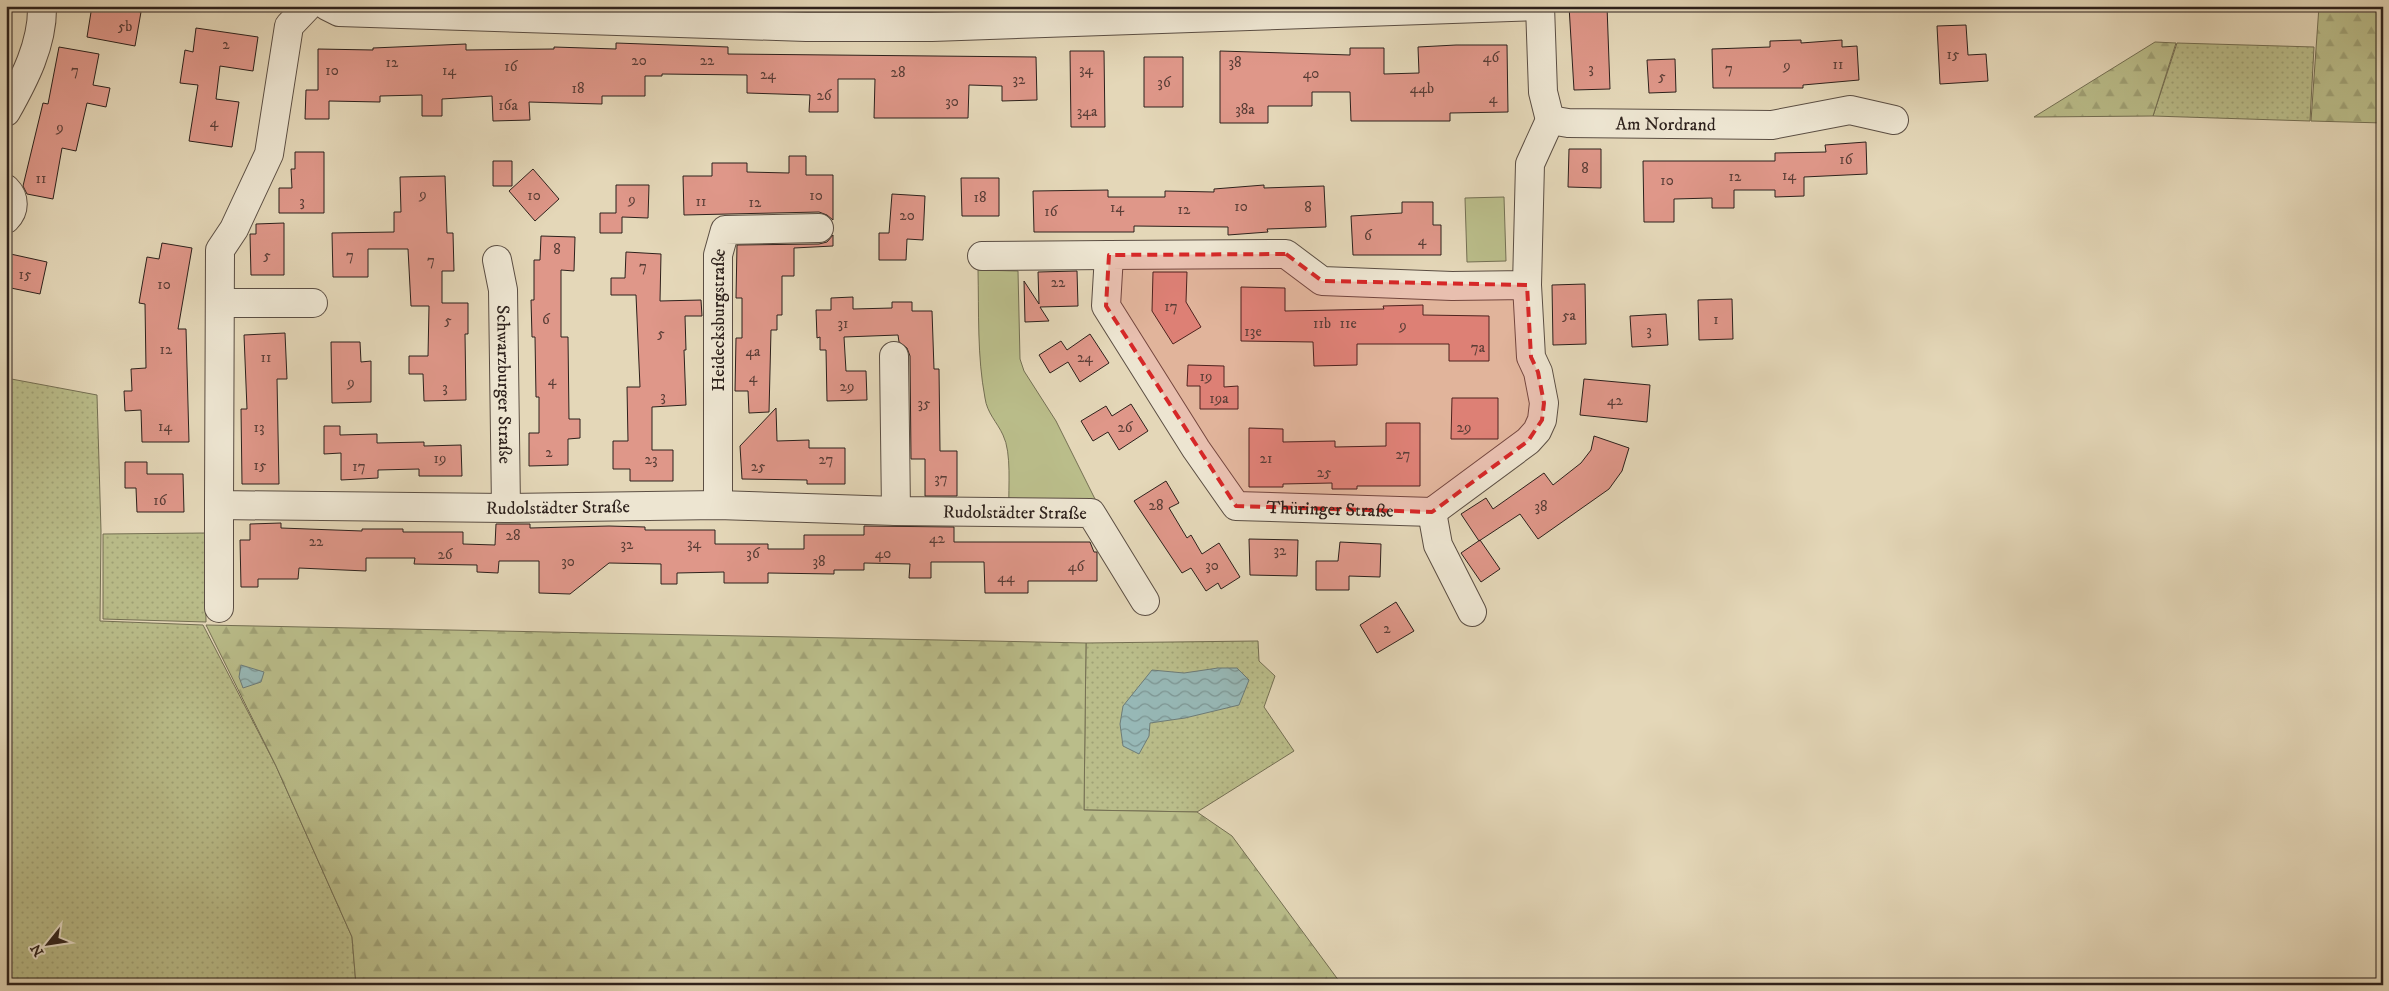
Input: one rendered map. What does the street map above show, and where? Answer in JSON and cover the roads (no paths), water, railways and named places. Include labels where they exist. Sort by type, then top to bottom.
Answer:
[{"type":"street","points":[[6,112],[28,72],[42,23],[42,6]]},
{"type":"street","points":[[219,608],[220,250],[234,229],[269,154],[290,26],[308,6]]},
{"type":"street","points":[[326,6],[339,12],[786,26],[932,27],[1540,6],[1544,92],[1550,120],[1530,164],[1527,285],[1531,357],[1538,372],[1544,404],[1542,420],[1528,440],[1432,512],[1438,545],[1472,612]]},
{"type":"street","name":"Am Nordrand","points":[[1550,120],[1568,123],[1772,125],[1850,110],[1894,120]]},
{"type":"street","points":[[6,189],[11,194],[13,203],[11,214],[6,219]]},
{"type":"street","name":"Heidecksburgstraße","points":[[718,505],[718,255],[725,230],[819,228]]},
{"type":"street","points":[[982,256],[1286,254],[1322,281],[1452,286],[1527,285]]},
{"type":"street","name":"Thüringer Straße","points":[[1109,255],[1106,306],[1196,449],[1236,506],[1432,512]]},
{"type":"street","name":"Schwarzburger Straße","points":[[497,260],[504,290],[506,508]]},
{"type":"street","points":[[220,303],[312,303]]},
{"type":"street","points":[[894,356],[896,511]]},
{"type":"street","name":"Rudolstädter Straße","points":[[219,505],[506,508],[718,505],[896,511],[1091,513],[1145,601]]},
{"type":"water","points":[[241,665],[264,672],[261,682],[243,688],[239,677]]},
{"type":"water","points":[[1218,668],[1237,668],[1249,680],[1239,705],[1185,718],[1150,723],[1149,736],[1139,754],[1123,746],[1120,724],[1123,706],[1152,670],[1184,673]]}]
